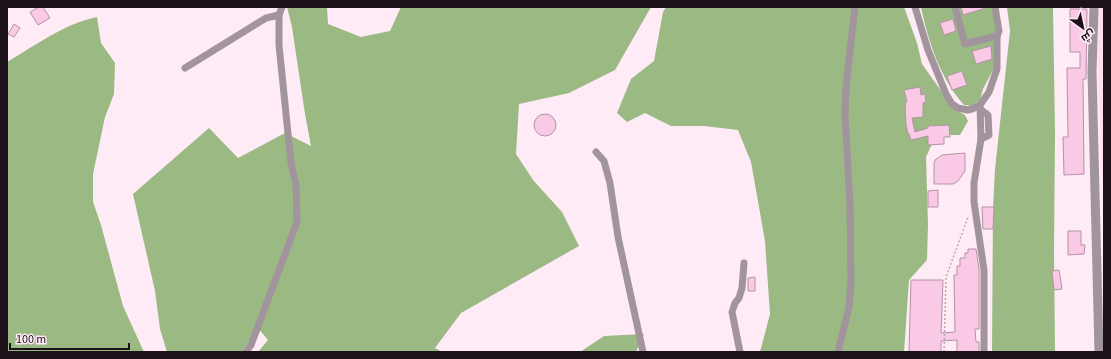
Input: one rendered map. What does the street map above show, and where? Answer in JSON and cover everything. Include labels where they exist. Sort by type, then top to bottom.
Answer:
[{"type":"street","points":[[246,352],[251,345],[296,222],[296,184],[291,163],[280,45],[280,15],[282,7]]},
{"type":"street","points":[[838,352],[848,307],[851,282],[850,204],[844,114],[855,7]]},
{"type":"street","points":[[915,7],[928,50],[946,94],[952,104],[958,108],[967,110],[980,107]]},
{"type":"street","points":[[955,7],[965,44],[997,36]]},
{"type":"street","points":[[984,352],[984,270],[974,202],[974,183],[980,139],[980,107],[989,92],[997,69],[997,36],[999,31],[995,7]]},
{"type":"street","points":[[1094,7],[1092,72],[1099,352]]},
{"type":"street","points":[[185,68],[266,18],[280,15]]},
{"type":"street","points":[[596,152],[604,161],[607,171],[618,237],[643,352]]},
{"type":"street","points":[[740,352],[732,312],[742,288],[744,263]]},
{"type":"path","points":[[944,352],[946,277],[969,216]]},
{"type":"shaded area","points":[[1098,7],[1104,7],[1104,223],[1098,70]]},
{"type":"green space","points":[[287,7],[327,7],[328,24],[361,37],[390,31],[401,7],[651,7],[615,70],[569,93],[519,104],[516,154],[533,180],[562,212],[579,246],[461,313],[435,348],[443,352],[258,352],[268,340],[258,328],[242,352],[167,352],[160,329],[155,291],[133,194],[209,128],[238,158],[285,133],[311,146],[292,27]]},
{"type":"green space","points":[[666,7],[904,7],[917,43],[922,64],[954,109],[965,115],[968,121],[960,135],[936,135],[926,157],[928,225],[927,260],[909,280],[904,352],[760,352],[770,314],[765,241],[751,162],[738,130],[704,126],[671,126],[645,113],[627,122],[617,113],[631,79],[654,61],[663,12]]},
{"type":"green space","points":[[921,7],[997,7],[994,68],[983,89],[980,100],[972,106],[964,105],[948,83],[931,46]]},
{"type":"green space","points":[[1007,7],[1053,7],[1055,133],[1055,352],[992,352],[993,209],[995,169],[1010,31]]},
{"type":"green space","points":[[97,17],[101,43],[115,63],[114,94],[105,117],[93,174],[93,202],[101,225],[123,306],[144,352],[7,352],[7,62],[62,30],[85,20]]},
{"type":"green space","points":[[644,334],[636,352],[580,352],[604,336]]},
{"type":"building","points":[[39,7],[43,7],[50,18],[38,25],[30,12]]},
{"type":"building","points":[[961,7],[983,7],[983,9],[963,15]]},
{"type":"building","points":[[1070,9],[1087,9],[1086,79],[1083,79],[1084,174],[1064,175],[1063,137],[1068,137],[1067,68],[1080,68],[1080,52],[1070,52]]},
{"type":"building","points":[[953,19],[956,31],[944,35],[940,23]]},
{"type":"building","points":[[14,24],[20,28],[14,37],[8,34]]},
{"type":"building","points":[[991,46],[992,59],[976,64],[972,51]]},
{"type":"building","points":[[962,71],[967,85],[952,90],[947,76]]},
{"type":"building","points":[[920,87],[921,95],[925,94],[926,102],[923,103],[923,117],[912,118],[915,132],[928,128],[928,126],[949,125],[950,137],[944,137],[944,144],[928,145],[928,136],[911,140],[908,134],[905,103],[907,102],[904,90]]},
{"type":"building","points":[[545,114],[553,117],[556,125],[553,133],[545,136],[537,133],[534,125],[537,117]]},
{"type":"building","points":[[965,153],[965,171],[958,181],[953,184],[934,184],[935,160],[942,155]]},
{"type":"building","points":[[938,190],[938,207],[928,207],[928,191]]},
{"type":"building","points":[[982,207],[994,207],[993,229],[983,229]]},
{"type":"building","points":[[1068,231],[1081,231],[1081,245],[1085,245],[1084,254],[1068,255]]},
{"type":"building","points":[[968,249],[976,249],[979,269],[979,329],[975,329],[976,342],[979,342],[979,352],[957,352],[957,340],[941,341],[941,352],[909,352],[911,280],[943,280],[941,333],[955,332],[954,275],[957,275],[957,266],[960,266],[960,258],[965,258],[965,253],[968,253]]},
{"type":"building","points":[[1059,270],[1062,289],[1054,290],[1052,271]]},
{"type":"building","points":[[755,277],[755,291],[748,291],[748,278]]}]
